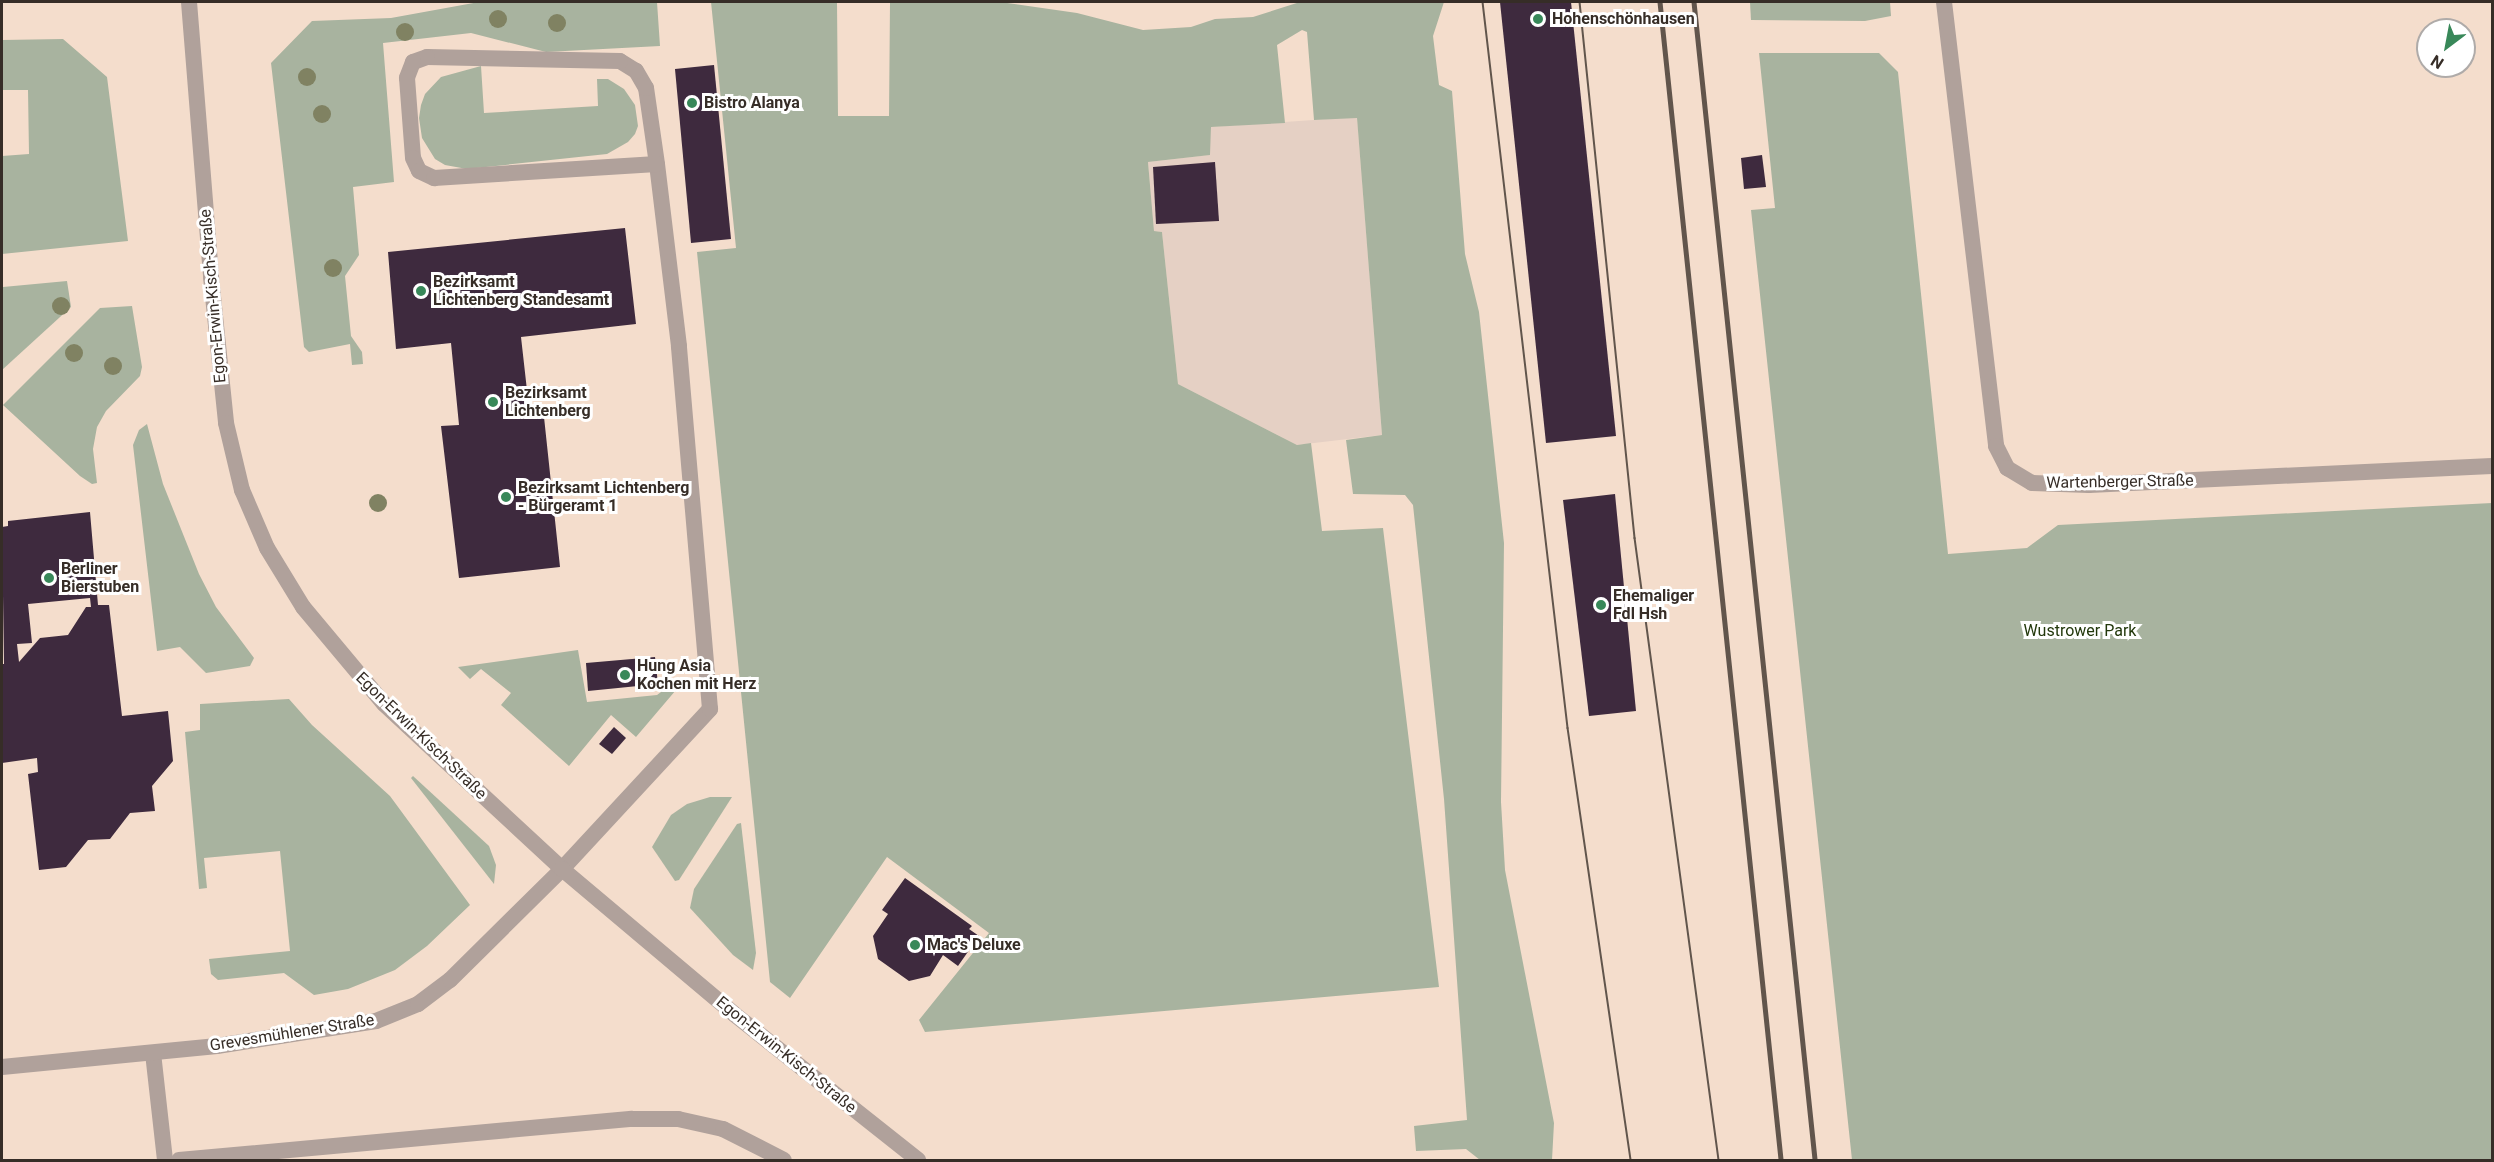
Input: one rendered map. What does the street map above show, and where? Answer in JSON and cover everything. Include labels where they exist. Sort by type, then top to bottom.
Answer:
[{"type":"street","name":"Egon-Erwin-Kisch-Straße","points":[[189,2],[220,386],[242,490],[267,548],[303,607],[384,704],[562,869],[734,1014],[918,1161]]},
{"type":"street","name":"Wartenberger Straße","points":[[1944,2],[1996,446],[2007,468],[2032,483],[2089,485],[2493,466]]},
{"type":"street","name":"Grevesmühlener Straße","points":[[2,1068],[257,1041],[376,1021],[418,1004],[464,967],[562,869],[710,709],[679,346],[657,164],[646,88],[636,70],[620,61],[427,57],[413,62],[407,78],[413,158],[419,171],[434,178],[657,164]]},
{"type":"street","points":[[153,1053],[165,1161]]},
{"type":"street","points":[[179,1161],[632,1119],[678,1119],[723,1130],[782,1158]]},
{"type":"shaded area","points":[[1357,117],[1382,435],[1297,445],[1178,384],[1162,232],[1154,231],[1148,162],[1209,155],[1211,127]]},
{"type":"green space","points":[[479,2],[657,2],[660,46],[546,52],[471,33],[383,43],[394,182],[353,187],[359,255],[345,276],[351,336],[362,352],[363,364],[352,365],[350,344],[309,352],[304,347],[271,63],[312,21],[391,18]]},
{"type":"green space","points":[[711,2],[837,2],[838,116],[889,116],[890,2],[1000,2],[1077,13],[1143,30],[1191,27],[1215,19],[1253,17],[1300,2],[1444,2],[1433,36],[1439,85],[1452,91],[1465,254],[1479,312],[1504,543],[1501,802],[1505,870],[1554,1123],[1552,1160],[1480,1160],[1466,1149],[1416,1151],[1414,1126],[1467,1120],[1444,799],[1413,505],[1405,495],[1353,494],[1346,440],[1382,435],[1357,118],[1314,120],[1307,32],[1302,30],[1277,45],[1285,123],[1211,127],[1210,155],[1148,162],[1154,231],[1162,232],[1178,384],[1297,445],[1311,443],[1322,531],[1383,528],[1439,987],[925,1032],[919,1020],[989,933],[887,857],[790,998],[770,982],[697,252],[736,248]]},
{"type":"green space","points":[[1750,2],[1890,2],[1891,16],[1865,21],[1751,20]]},
{"type":"green space","points":[[63,39],[107,77],[128,241],[2,254],[2,156],[29,154],[28,90],[2,90],[2,40]]},
{"type":"green space","name":"Wustrower Park","points":[[1759,53],[1879,53],[1898,72],[1948,554],[2027,548],[2058,525],[2492,503],[2492,1160],[1852,1160],[1751,210],[1775,208]]},
{"type":"green space","points":[[481,66],[484,113],[598,106],[597,79],[608,79],[624,89],[635,105],[638,126],[635,134],[628,142],[607,154],[467,169],[445,165],[435,159],[422,138],[419,118],[425,94],[441,77]]},
{"type":"green space","points":[[67,281],[71,307],[2,370],[3,287]]},
{"type":"green space","points":[[132,306],[142,367],[140,376],[106,411],[97,427],[93,449],[97,483],[92,484],[80,476],[3,405],[100,308]]},
{"type":"green space","points":[[147,424],[163,484],[199,574],[216,607],[254,658],[250,666],[206,673],[180,647],[157,651],[133,445],[139,430]]},
{"type":"green space","points":[[578,650],[587,702],[657,695],[669,686],[676,690],[636,737],[611,715],[569,766],[501,705],[511,693],[481,669],[470,679],[458,667]]},
{"type":"green space","points":[[289,699],[312,725],[390,796],[470,905],[427,946],[395,970],[348,989],[314,995],[284,973],[218,980],[211,974],[209,959],[290,951],[280,851],[204,858],[207,888],[199,889],[185,732],[200,730],[200,704]]},
{"type":"green space","points":[[413,776],[489,846],[496,865],[494,884],[411,778]]},
{"type":"green space","points":[[710,797],[732,797],[679,880],[675,881],[652,847],[671,815],[687,804]]},
{"type":"green space","points":[[741,823],[756,953],[753,970],[733,955],[690,908],[694,889],[737,824]]},
{"type":"building","points":[[1500,2],[1571,2],[1616,436],[1546,443]]},
{"type":"building","points":[[714,65],[731,239],[691,243],[675,69]]},
{"type":"building","points":[[1762,155],[1766,187],[1744,189],[1741,158]]},
{"type":"building","points":[[1215,162],[1219,221],[1156,224],[1153,167]]},
{"type":"building","name":"Bezirksamt Lichtenberg","points":[[625,228],[636,324],[521,337],[530,417],[544,417],[560,567],[459,578],[441,426],[459,425],[451,343],[396,349],[388,252]]},
{"type":"building","name":"Ehemaliger Fdl Hsh","points":[[1615,494],[1636,711],[1589,716],[1563,500]]},
{"type":"building","points":[[90,512],[98,605],[109,605],[122,716],[168,711],[173,761],[152,786],[155,811],[130,813],[110,839],[88,840],[66,867],[39,870],[28,774],[38,772],[37,758],[2,763],[2,664],[4,664],[2,527],[8,526],[8,521]],"holes":[[[90,598],[91,607],[86,607],[68,635],[40,638],[19,662],[17,644],[32,643],[28,604]]]},
{"type":"building","points":[[655,657],[658,684],[588,691],[586,663]]},
{"type":"building","points":[[614,727],[626,738],[612,754],[599,744]]},
{"type":"building","points":[[905,878],[972,926],[969,929],[979,936],[958,966],[943,955],[930,976],[909,981],[878,959],[873,936],[888,914],[882,910]]},
{"type":"tram line","points":[[1483,2],[1568,728],[1631,1160]]},
{"type":"tram line","points":[[1580,2],[1635,538],[1719,1160]]},
{"type":"railway","points":[[1660,2],[1781,1160]]},
{"type":"railway","points":[[1694,2],[1815,1160]]},
{"type":"place","name":"Hohenschönhausen","points":[[1538,19]]},
{"type":"place","name":"Bistro Alanya","points":[[692,103]]},
{"type":"place","name":"Bezirksamt Lichtenberg Standesamt","points":[[421,291]]},
{"type":"place","name":"Bezirksamt Lichtenberg","points":[[493,402]]},
{"type":"place","name":"Bezirksamt Lichtenberg - Bürgeramt 1","points":[[506,497]]},
{"type":"place","name":"Berliner Bierstuben","points":[[49,578]]},
{"type":"place","name":"Ehemaliger Fdl Hsh","points":[[1601,605]]},
{"type":"place","name":"Hung Asia Kochen mit Herz","points":[[625,675]]},
{"type":"place","name":"Mac's Deluxe","points":[[915,945]]}]
